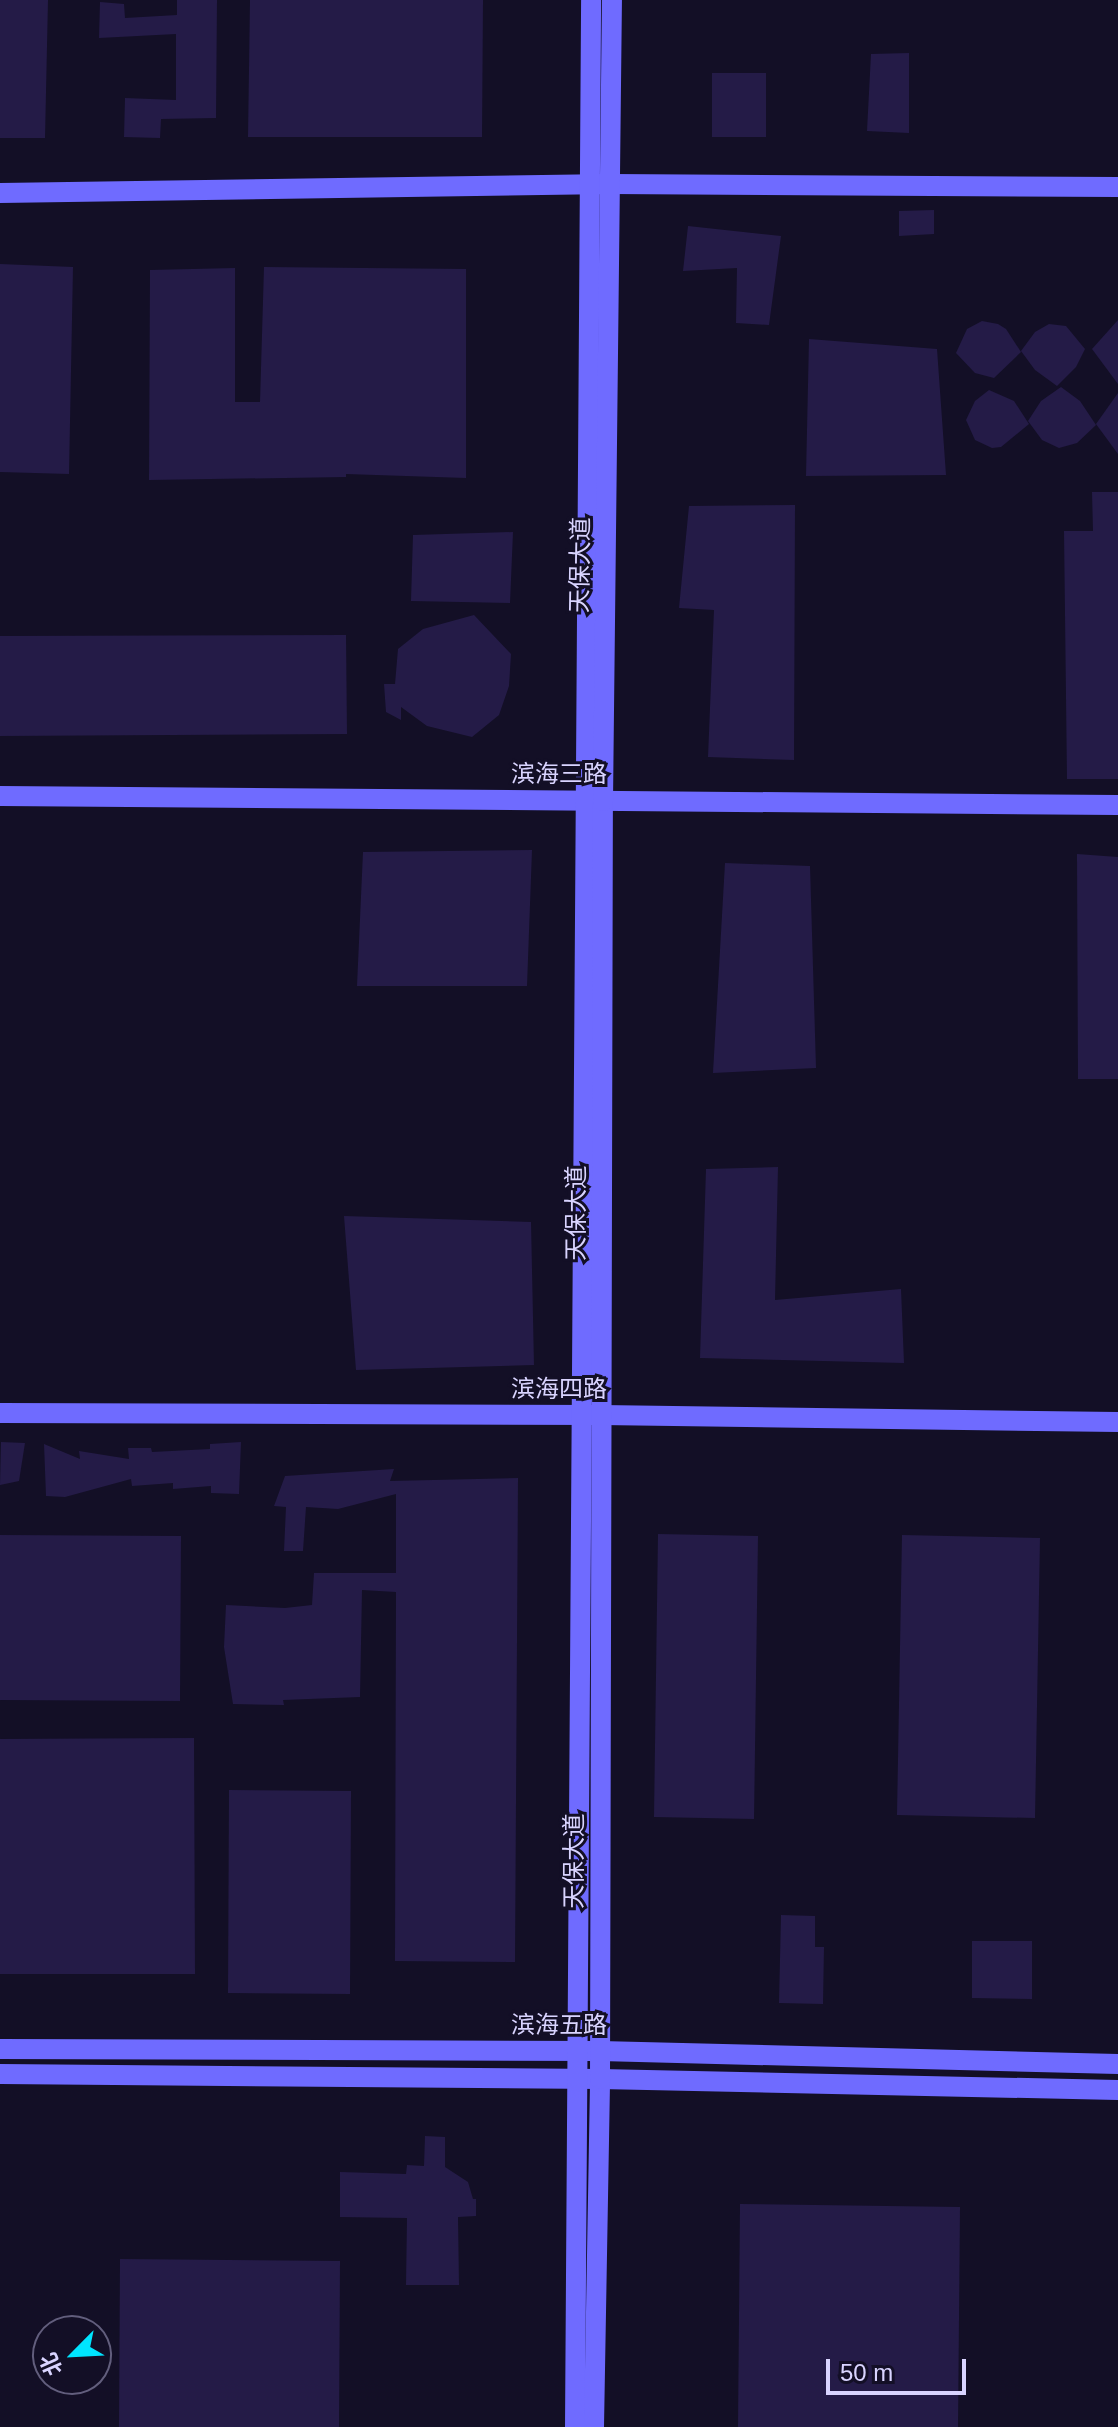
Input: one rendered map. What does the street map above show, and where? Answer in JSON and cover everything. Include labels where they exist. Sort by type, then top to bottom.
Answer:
[{"type":"street","name":"天保大道","points":[[575,2427],[576,2080],[591,1415],[594,800],[589,185],[591,0]]},
{"type":"street","name":"天保大道","points":[[594,800],[611,184],[612,0]]},
{"type":"street","points":[[0,193],[611,184],[1118,187]]},
{"type":"street","name":"滨海三路","points":[[0,796],[1118,805]]},
{"type":"street","name":"滨海四路","points":[[0,1413],[591,1415],[1118,1422]]},
{"type":"street","name":"天保大道","points":[[591,1415],[600,2051],[594,2427]]},
{"type":"street","name":"滨海五路","points":[[0,2049],[600,2051],[1118,2064]]},
{"type":"street","points":[[530,2051],[556,2063],[576,2080],[593,2116],[599,2147]]},
{"type":"street","points":[[0,2074],[600,2079],[1118,2090]]},
{"type":"street","points":[[527,2078],[558,2092],[569,2105],[577,2126]]},
{"type":"building","points":[[0,0],[48,0],[45,138],[0,138]]},
{"type":"building","points":[[177,0],[217,0],[216,118],[161,119],[160,138],[124,137],[125,98],[176,100],[176,34],[99,38],[100,2],[124,4],[125,18],[177,15]]},
{"type":"building","points":[[250,0],[483,0],[482,137],[248,137]]},
{"type":"building","points":[[909,53],[909,133],[867,131],[871,54]]},
{"type":"building","points":[[712,73],[766,73],[766,137],[712,137]]},
{"type":"building","points":[[934,210],[934,234],[899,236],[899,211]]},
{"type":"building","points":[[688,226],[781,236],[769,325],[736,323],[737,268],[683,271]]},
{"type":"building","points":[[0,264],[73,267],[69,474],[0,472]]},
{"type":"building","points":[[264,267],[466,269],[466,478],[346,474],[346,477],[149,480],[150,270],[235,268],[235,402],[260,402]]},
{"type":"building","points":[[1118,320],[1118,384],[1092,349]]},
{"type":"building","points":[[982,321],[1006,329],[1021,352],[994,378],[975,373],[956,353],[967,329]]},
{"type":"building","points":[[1049,324],[1066,326],[1085,349],[1076,367],[1057,386],[1035,370],[1021,351],[1035,332]]},
{"type":"building","points":[[809,339],[937,349],[946,475],[806,476]]},
{"type":"building","points":[[1061,387],[1080,401],[1096,425],[1077,443],[1059,448],[1042,440],[1028,421],[1041,401]]},
{"type":"building","points":[[989,390],[1014,401],[1029,424],[1001,447],[992,448],[975,440],[966,420],[975,401]]},
{"type":"building","points":[[1118,393],[1118,454],[1096,424]]},
{"type":"building","points":[[1092,492],[1118,492],[1118,779],[1067,779],[1064,531],[1093,531]]},
{"type":"building","points":[[795,505],[794,760],[708,757],[714,610],[679,608],[689,506]]},
{"type":"building","points":[[513,532],[510,603],[411,601],[413,535]]},
{"type":"building","points":[[474,615],[511,654],[509,686],[499,715],[472,737],[427,726],[401,707],[401,720],[386,712],[384,684],[395,684],[398,649],[423,629]]},
{"type":"building","points":[[346,635],[347,734],[0,736],[0,636]]},
{"type":"building","points":[[532,850],[527,986],[357,986],[363,852]]},
{"type":"building","points":[[1077,854],[1118,857],[1118,1079],[1078,1079]]},
{"type":"building","points":[[725,863],[810,866],[816,1068],[713,1073]]},
{"type":"building","points":[[778,1167],[775,1300],[901,1289],[904,1363],[700,1358],[706,1169]]},
{"type":"building","points":[[344,1216],[531,1222],[534,1365],[356,1370]]},
{"type":"building","points":[[1,1442],[25,1443],[19,1481],[0,1485]]},
{"type":"building","points":[[241,1442],[239,1494],[211,1493],[211,1486],[173,1489],[173,1483],[132,1486],[131,1479],[65,1497],[46,1496],[44,1444],[80,1459],[79,1451],[129,1459],[128,1448],[151,1448],[152,1452],[210,1449],[210,1444]]},
{"type":"building","points":[[394,1469],[390,1481],[518,1478],[515,1962],[395,1961],[396,1592],[362,1590],[360,1697],[283,1700],[284,1705],[233,1704],[224,1647],[226,1605],[285,1608],[312,1605],[314,1573],[396,1573],[396,1494],[338,1509],[306,1507],[303,1551],[284,1551],[286,1507],[274,1506],[285,1476]]},
{"type":"building","points":[[658,1534],[758,1536],[754,1819],[654,1817]]},
{"type":"building","points":[[0,1535],[181,1536],[180,1701],[0,1700]]},
{"type":"building","points":[[902,1535],[1040,1538],[1035,1818],[897,1815]]},
{"type":"building","points":[[194,1738],[195,1974],[0,1974],[0,1739]]},
{"type":"building","points":[[229,1790],[351,1791],[350,1994],[228,1993]]},
{"type":"building","points":[[781,1915],[815,1916],[815,1947],[824,1947],[823,2004],[779,2003]]},
{"type":"building","points":[[972,1941],[1032,1941],[1032,1999],[972,1998]]},
{"type":"building","points":[[425,2136],[445,2137],[445,2167],[468,2182],[473,2199],[476,2199],[476,2216],[458,2217],[459,2285],[406,2285],[407,2218],[340,2217],[340,2172],[406,2174],[407,2165],[424,2166]]},
{"type":"building","points":[[740,2204],[960,2207],[958,2427],[738,2427]]},
{"type":"building","points":[[120,2259],[340,2261],[339,2427],[119,2427]]}]
